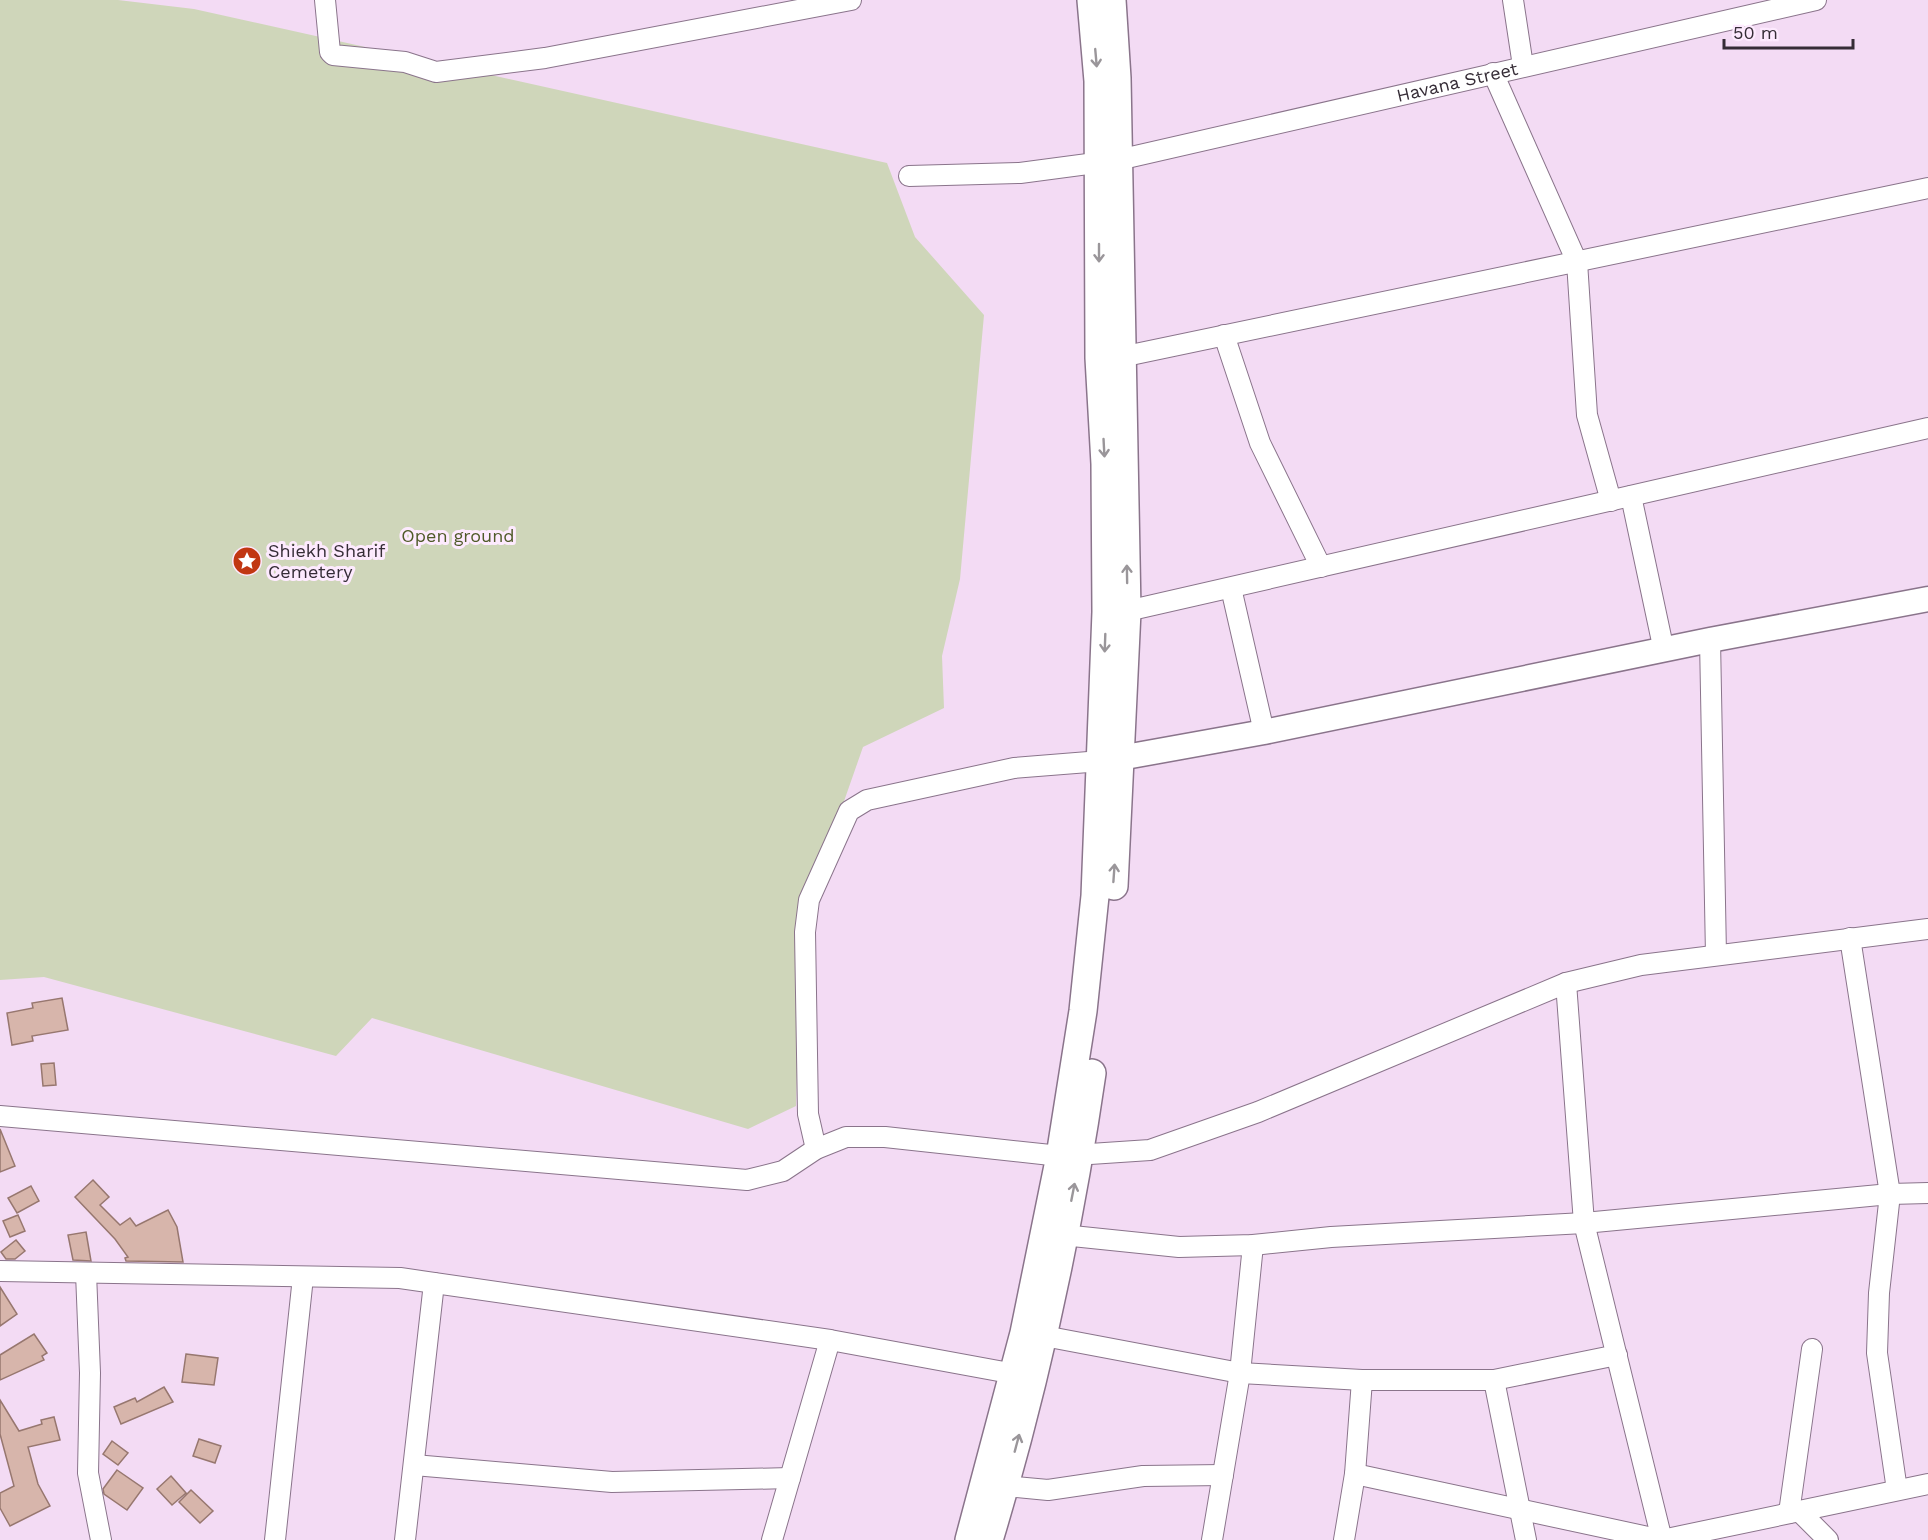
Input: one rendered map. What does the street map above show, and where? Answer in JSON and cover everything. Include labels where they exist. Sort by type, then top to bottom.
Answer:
[{"type":"main road","points":[[989,1540],[1044,1336],[1055,1234],[1070,1156],[1084,1000],[1127,611],[1121,357],[1108,162],[1091,0]]},
{"type":"main road","points":[[1111,760],[1106,601],[1108,162],[1117,78],[1112,0]]},
{"type":"main road","points":[[969,1540],[1055,1234]]},
{"type":"street","points":[[325,0],[330,52],[333,55],[405,62],[436,72],[545,58],[763,8],[851,0]]},
{"type":"street","points":[[1513,0],[1523,66]]},
{"type":"street","name":"Havana Street","points":[[909,176],[1020,173],[1108,162],[1816,0]]},
{"type":"street","points":[[1493,73],[1577,261],[1587,415],[1611,501]]},
{"type":"street","points":[[1121,357],[1928,188]]},
{"type":"street","points":[[1224,335],[1260,443],[1321,567]]},
{"type":"street","points":[[1127,611],[1928,428]]},
{"type":"street","points":[[1631,496],[1664,651]]},
{"type":"street","points":[[1231,588],[1264,732]]},
{"type":"street","points":[[816,1149],[808,1114],[805,932],[809,900],[849,811],[867,800],[1014,768],[1111,760],[1264,732],[1710,640],[1928,599]]},
{"type":"street","points":[[1710,640],[1716,955]]},
{"type":"street","points":[[0,1116],[747,1180],[783,1171],[816,1149],[846,1137],[885,1137],[1070,1156],[1150,1150],[1258,1112],[1566,983],[1641,966],[1928,929]]},
{"type":"street","points":[[1850,938],[1890,1194],[1879,1293],[1877,1353],[1897,1490]]},
{"type":"street","points":[[1566,983],[1584,1222],[1662,1540]]},
{"type":"street","points":[[1055,1234],[1179,1247],[1253,1245],[1331,1237],[1584,1222],[1890,1194],[1928,1193]]},
{"type":"street","points":[[1212,1540],[1240,1372],[1253,1245]]},
{"type":"street","points":[[0,1271],[400,1278],[830,1340],[1015,1374]]},
{"type":"street","points":[[86,1273],[90,1373],[88,1473],[101,1540]]},
{"type":"street","points":[[275,1540],[303,1277]]},
{"type":"street","points":[[405,1540],[434,1283]]},
{"type":"street","points":[[1044,1336],[1240,1372],[1362,1380],[1494,1380],[1617,1355]]},
{"type":"street","points":[[772,1540],[830,1340]]},
{"type":"street","points":[[1794,1512],[1812,1349]]},
{"type":"street","points":[[1344,1540],[1355,1474],[1362,1380]]},
{"type":"street","points":[[1494,1380],[1526,1540]]},
{"type":"street","points":[[414,1465],[612,1482],[790,1478]]},
{"type":"street","points":[[1355,1474],[1662,1540],[1928,1484]]},
{"type":"street","points":[[1005,1486],[1048,1490],[1143,1476],[1222,1475]]},
{"type":"street","points":[[1794,1512],[1828,1540]]},
{"type":"green space","name":"Open ground","points":[[0,0],[118,0],[194,9],[887,163],[915,237],[984,315],[960,579],[942,656],[944,708],[863,747],[801,924],[796,1106],[748,1129],[372,1018],[336,1056],[44,977],[0,980]]},
{"type":"building","points":[[62,998],[68,1030],[32,1036],[33,1041],[12,1045],[7,1013],[33,1008],[32,1003]]},
{"type":"building","points":[[54,1063],[56,1085],[43,1086],[41,1064]]},
{"type":"building","points":[[0,1129],[15,1166],[0,1172]]},
{"type":"building","points":[[93,1180],[109,1197],[100,1205],[120,1225],[130,1218],[136,1226],[168,1210],[177,1227],[183,1262],[126,1261],[125,1258],[128,1257],[115,1239],[75,1197]]},
{"type":"building","points":[[31,1186],[39,1201],[17,1213],[8,1198]]},
{"type":"building","points":[[18,1215],[25,1231],[10,1237],[3,1221]]},
{"type":"building","points":[[86,1232],[91,1261],[73,1260],[68,1235]]},
{"type":"building","points":[[16,1240],[25,1251],[15,1259],[6,1259],[1,1252]]},
{"type":"building","points":[[0,1287],[17,1314],[0,1326]]},
{"type":"building","points":[[34,1334],[47,1353],[42,1356],[44,1360],[0,1380],[0,1355]]},
{"type":"building","points":[[186,1354],[218,1358],[214,1385],[182,1382]]},
{"type":"building","points":[[164,1387],[173,1402],[121,1424],[114,1407],[135,1398],[137,1402]]},
{"type":"building","points":[[0,1400],[19,1431],[42,1424],[41,1420],[54,1417],[60,1440],[28,1447],[38,1484],[50,1506],[10,1526],[0,1508],[0,1493],[14,1486],[0,1434]]},
{"type":"building","points":[[199,1439],[221,1446],[215,1463],[193,1456]]},
{"type":"building","points":[[112,1441],[128,1453],[118,1465],[103,1454]]},
{"type":"building","points":[[117,1470],[143,1488],[127,1510],[104,1494],[103,1489]]},
{"type":"building","points":[[171,1476],[186,1493],[172,1505],[157,1489]]},
{"type":"building","points":[[191,1490],[213,1511],[200,1523],[179,1502]]},
{"type":"place","name":"Shiekh Sharif Cemetery","points":[[247,561]]}]
